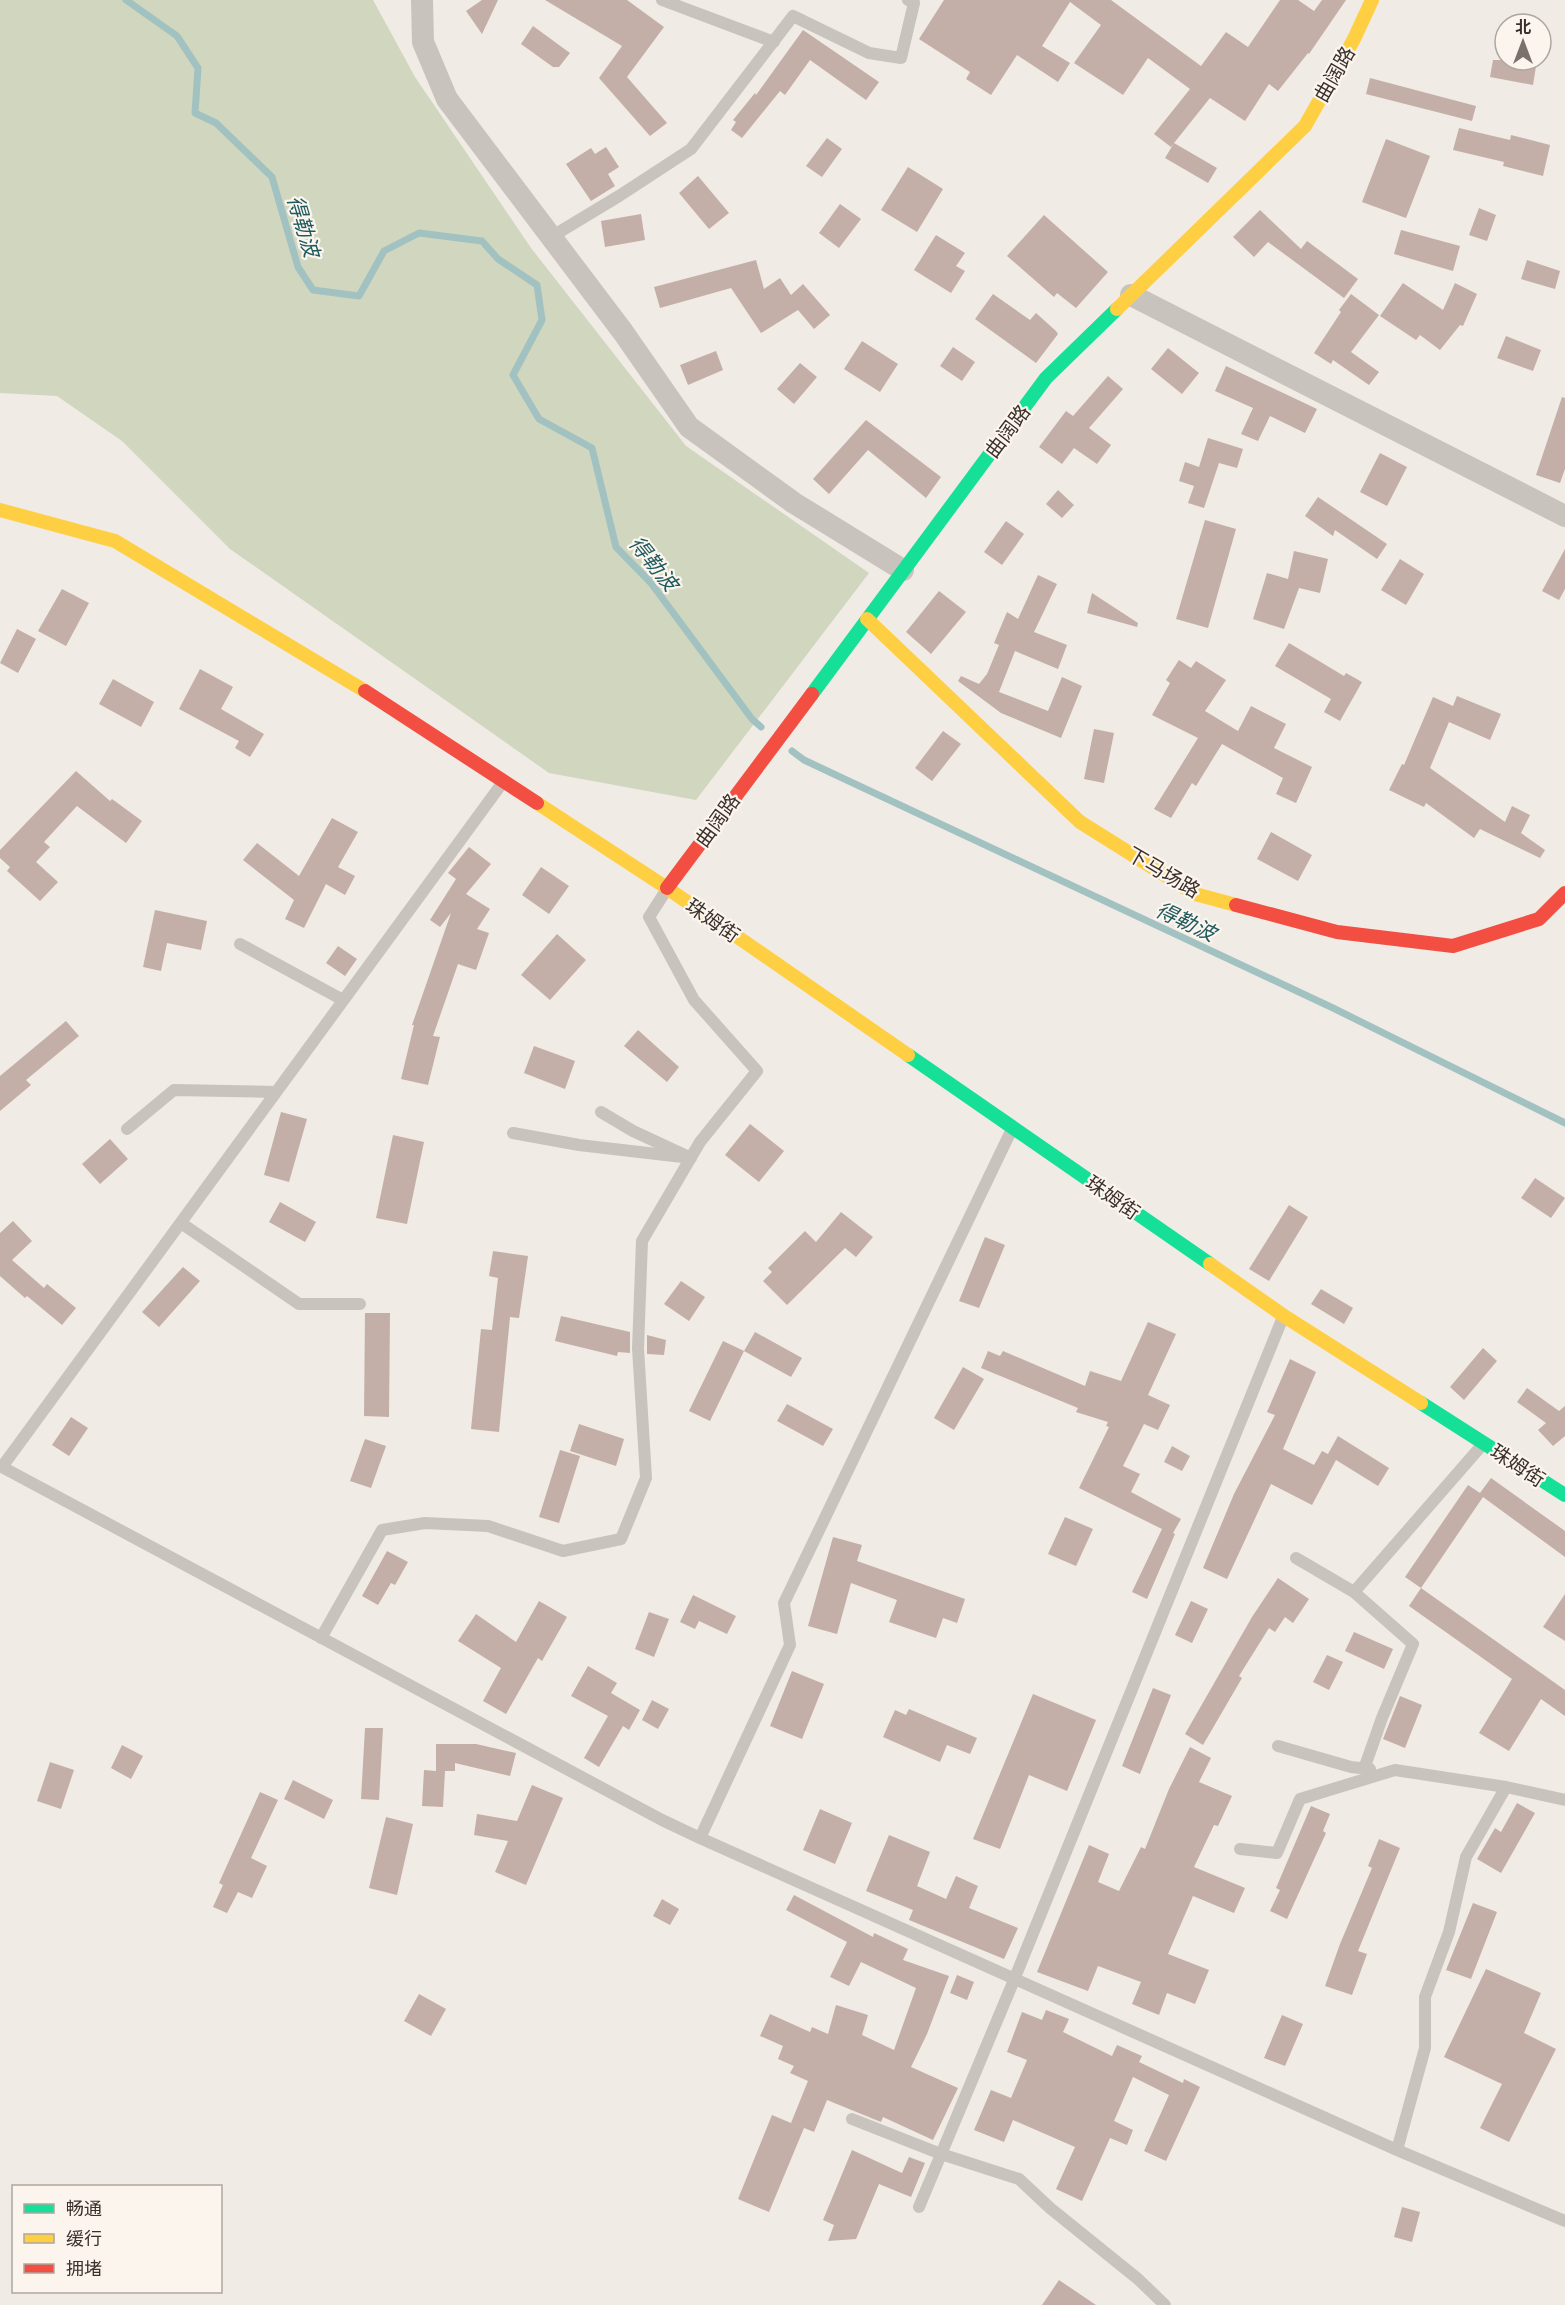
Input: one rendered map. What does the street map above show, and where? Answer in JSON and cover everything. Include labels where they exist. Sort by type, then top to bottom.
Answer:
[{"type":"street","points":[[422,0],[423,42],[447,99],[623,332],[689,427],[794,503],[903,570]]},
{"type":"street","name":"曲阔路","points":[[668,888],[1046,378],[1305,126],[1354,39],[1372,0]]},
{"type":"street","points":[[1131,295],[1565,516]]},
{"type":"street","name":"珠姆街","points":[[0,510],[115,541],[335,671],[668,888],[1284,1316],[1565,1495]]},
{"type":"street","name":"下马场路","points":[[867,619],[1080,822],[1195,894],[1337,932],[1452,946],[1539,919],[1565,893]]},
{"type":"lane","points":[[662,0],[774,42]]},
{"type":"lane","points":[[551,237],[691,149],[793,16],[869,53],[901,58],[914,3],[908,0]]},
{"type":"lane","points":[[504,780],[2,1467],[662,1820],[1014,1980],[1397,2150],[1565,2221]]},
{"type":"lane","points":[[321,1638],[382,1530],[425,1523],[488,1526],[562,1551],[621,1539],[646,1478],[639,1348],[642,1241],[700,1142],[757,1071],[694,1000],[649,917],[668,888]]},
{"type":"lane","points":[[240,944],[344,1000]]},
{"type":"lane","points":[[127,1129],[174,1090],[276,1092]]},
{"type":"lane","points":[[600,1112],[633,1131],[691,1158]]},
{"type":"lane","points":[[700,1838],[790,1645],[784,1603],[1012,1127]]},
{"type":"lane","points":[[513,1133],[579,1145],[691,1158]]},
{"type":"lane","points":[[181,1223],[299,1304],[360,1304]]},
{"type":"lane","points":[[919,2207],[1014,1980],[1284,1316]]},
{"type":"lane","points":[[1354,1592],[1484,1443]]},
{"type":"lane","points":[[1296,1558],[1354,1592],[1413,1644],[1364,1768]]},
{"type":"lane","points":[[1278,1746],[1351,1767],[1395,1770],[1506,1787],[1565,1800]]},
{"type":"lane","points":[[1240,1849],[1276,1853],[1300,1799],[1395,1770]]},
{"type":"lane","points":[[1397,2150],[1425,2048],[1425,1997],[1449,1932],[1466,1857],[1506,1787]]},
{"type":"lane","points":[[852,2119],[941,2154],[1019,2179],[1050,2208],[1138,2279],[1165,2305]]},
{"type":"green space","points":[[0,0],[373,0],[415,77],[531,248],[686,446],[869,573],[696,800],[549,773],[230,549],[122,441],[57,396],[0,393]]},
{"type":"building","points":[[482,0],[498,0],[482,34],[466,11]]},
{"type":"building","points":[[545,0],[627,0],[664,27],[627,77],[667,123],[650,136],[599,78],[622,46]]},
{"type":"building","points":[[944,0],[1111,0],[1201,66],[1226,32],[1248,47],[1280,0],[1298,0],[1314,11],[1322,0],[1346,0],[1309,54],[1278,91],[1269,84],[1245,121],[1210,98],[1171,147],[1154,134],[1190,89],[1148,58],[1123,95],[1074,63],[1101,25],[1070,2],[1042,46],[1070,63],[1058,82],[1017,55],[991,95],[966,79],[970,72],[919,39]]},
{"type":"building","points":[[533,26],[570,53],[559,67],[553,67],[521,44]]},
{"type":"building","points":[[803,30],[879,82],[866,100],[810,60],[785,95],[780,91],[742,138],[731,130],[736,122],[733,120],[755,93],[756,95]]},
{"type":"building","points":[[1493,60],[1493,72],[1535,72],[1533,85],[1490,77]]},
{"type":"building","points":[[1370,78],[1476,106],[1472,121],[1366,94]]},
{"type":"building","points":[[1459,128],[1510,140],[1511,135],[1550,145],[1543,176],[1503,166],[1504,162],[1453,150]]},
{"type":"building","points":[[827,138],[842,149],[822,177],[806,166]]},
{"type":"building","points":[[1386,139],[1430,156],[1406,218],[1362,202]]},
{"type":"building","points":[[1174,143],[1217,168],[1208,183],[1165,158]]},
{"type":"building","points":[[606,147],[619,167],[608,174],[615,186],[591,201],[566,164],[591,148],[595,154]]},
{"type":"building","points":[[908,167],[943,189],[917,232],[881,210]]},
{"type":"building","points":[[698,176],[729,213],[709,229],[679,193]]},
{"type":"building","points":[[840,204],[861,219],[839,248],[819,233]]},
{"type":"building","points":[[1479,208],[1496,215],[1487,241],[1469,235]]},
{"type":"building","points":[[1260,210],[1301,249],[1307,241],[1358,279],[1344,298],[1268,242],[1254,257],[1233,237]]},
{"type":"building","points":[[641,214],[645,240],[605,247],[601,221]]},
{"type":"building","points":[[1044,215],[1108,272],[1076,308],[1057,293],[1054,297],[1007,256]]},
{"type":"building","points":[[1401,230],[1460,246],[1453,271],[1394,254]]},
{"type":"building","points":[[936,235],[965,253],[956,266],[965,271],[951,293],[914,270]]},
{"type":"building","points":[[756,260],[764,289],[780,278],[791,295],[803,284],[830,315],[814,329],[798,310],[761,333],[731,288],[660,308],[654,287]]},
{"type":"building","points":[[1527,260],[1560,271],[1555,289],[1521,279]]},
{"type":"building","points":[[1403,283],[1443,310],[1455,283],[1477,294],[1463,326],[1460,325],[1440,350],[1420,335],[1416,340],[1380,316]]},
{"type":"building","points":[[993,294],[1030,320],[1036,313],[1058,334],[1036,363],[975,319]]},
{"type":"building","points":[[1351,294],[1379,315],[1351,352],[1379,372],[1369,385],[1333,360],[1331,364],[1314,353]]},
{"type":"building","points":[[1506,336],[1541,350],[1533,371],[1497,358]]},
{"type":"building","points":[[862,341],[898,364],[880,392],[844,369]]},
{"type":"building","points":[[953,347],[975,362],[962,381],[940,366]]},
{"type":"building","points":[[1168,348],[1199,373],[1182,394],[1151,369]]},
{"type":"building","points":[[716,351],[723,370],[688,385],[680,365]]},
{"type":"building","points":[[800,363],[817,377],[794,404],[777,389]]},
{"type":"building","points":[[1226,366],[1317,409],[1305,433],[1270,416],[1258,441],[1241,434],[1253,408],[1215,391]]},
{"type":"building","points":[[1108,376],[1123,389],[1089,428],[1111,445],[1097,464],[1074,448],[1062,464],[1039,447],[1066,411],[1073,416]]},
{"type":"building","points":[[1562,397],[1565,398],[1565,469],[1560,483],[1536,475]]},
{"type":"building","points":[[866,420],[941,477],[926,498],[868,450],[829,494],[813,479]]},
{"type":"building","points":[[1208,438],[1243,449],[1237,468],[1219,463],[1204,508],[1188,503],[1194,486],[1179,481],[1185,462],[1199,467]]},
{"type":"building","points":[[1380,453],[1407,467],[1387,506],[1360,492]]},
{"type":"building","points":[[1058,490],[1074,505],[1062,518],[1046,504]]},
{"type":"building","points":[[1318,497],[1387,544],[1377,559],[1335,530],[1333,536],[1305,516]]},
{"type":"building","points":[[1205,520],[1236,529],[1208,628],[1176,619]]},
{"type":"building","points":[[1006,521],[1024,534],[1002,565],[984,552]]},
{"type":"building","points":[[1565,549],[1565,589],[1559,600],[1542,591]]},
{"type":"building","points":[[1294,551],[1328,559],[1320,593],[1299,588],[1284,629],[1253,619],[1267,573],[1288,579]]},
{"type":"building","points":[[1400,559],[1424,574],[1406,605],[1381,590]]},
{"type":"building","points":[[1038,575],[1057,584],[1034,632],[1067,645],[1058,669],[1015,651],[999,692],[1048,711],[1062,677],[1082,686],[1061,738],[1001,713],[958,681],[961,676],[979,684],[987,674],[999,645],[994,643],[1007,612],[1018,619]]},
{"type":"building","points":[[62,589],[89,603],[66,646],[38,631]]},
{"type":"building","points":[[939,591],[966,612],[931,654],[906,632]]},
{"type":"building","points":[[1092,593],[1138,623],[1137,627],[1087,613]]},
{"type":"building","points":[[17,629],[36,639],[18,673],[0,663]]},
{"type":"building","points":[[1289,643],[1344,676],[1346,673],[1362,682],[1340,721],[1324,712],[1331,699],[1275,666]]},
{"type":"building","points":[[1179,660],[1191,668],[1196,661],[1226,680],[1205,711],[1238,731],[1251,706],[1286,724],[1274,748],[1312,767],[1296,803],[1276,794],[1283,778],[1222,744],[1196,786],[1192,783],[1171,818],[1154,809],[1198,738],[1152,715],[1170,683],[1166,680]]},
{"type":"building","points":[[200,669],[233,687],[221,709],[264,734],[250,757],[235,748],[239,741],[179,709]]},
{"type":"building","points":[[113,679],[154,702],[141,727],[99,704]]},
{"type":"building","points":[[1457,696],[1501,714],[1490,740],[1449,722],[1430,768],[1505,822],[1512,806],[1530,815],[1521,833],[1545,850],[1540,858],[1480,829],[1474,838],[1426,803],[1424,807],[1389,790],[1402,764],[1404,765],[1433,697],[1453,706]]},
{"type":"building","points":[[1094,729],[1114,733],[1104,783],[1084,779]]},
{"type":"building","points":[[943,731],[961,744],[932,781],[915,768]]},
{"type":"building","points":[[76,771],[110,801],[112,799],[142,821],[126,843],[77,806],[44,842],[50,847],[36,862],[58,882],[40,901],[7,871],[10,867],[0,858],[0,850]]},
{"type":"building","points":[[332,818],[358,832],[338,867],[355,876],[345,895],[326,884],[304,928],[285,919],[294,900],[243,860],[257,843],[299,876]]},
{"type":"building","points":[[1271,832],[1312,855],[1298,881],[1257,859]]},
{"type":"building","points":[[469,847],[491,864],[466,894],[490,909],[477,929],[489,933],[476,970],[458,964],[433,1036],[440,1037],[428,1085],[401,1079],[414,1025],[412,1025],[451,913],[440,927],[430,920],[456,879],[448,873]]},
{"type":"building","points":[[541,867],[569,886],[549,914],[522,895]]},
{"type":"building","points":[[155,910],[207,921],[201,950],[167,943],[161,971],[143,967]]},
{"type":"building","points":[[557,934],[586,960],[550,1000],[521,975]]},
{"type":"building","points":[[338,946],[357,959],[345,976],[326,963]]},
{"type":"building","points":[[66,1021],[79,1036],[26,1080],[31,1085],[0,1111],[0,1076]]},
{"type":"building","points":[[638,1030],[679,1067],[667,1082],[624,1046]]},
{"type":"building","points":[[534,1046],[575,1061],[565,1089],[524,1073]]},
{"type":"building","points":[[281,1112],[307,1119],[289,1182],[264,1175]]},
{"type":"building","points":[[750,1124],[784,1151],[759,1182],[725,1155]]},
{"type":"building","points":[[393,1135],[424,1142],[407,1224],[376,1218]]},
{"type":"building","points":[[110,1139],[128,1159],[100,1184],[82,1164]]},
{"type":"building","points":[[1535,1178],[1565,1198],[1551,1218],[1521,1198]]},
{"type":"building","points":[[280,1202],[316,1222],[305,1242],[269,1222]]},
{"type":"building","points":[[1289,1205],[1308,1217],[1269,1281],[1249,1269]]},
{"type":"building","points":[[841,1212],[873,1237],[856,1257],[845,1248],[787,1305],[763,1281],[772,1272],[768,1268],[805,1231],[816,1242]]},
{"type":"building","points":[[13,1221],[32,1241],[12,1260],[44,1288],[47,1284],[76,1308],[62,1325],[0,1276],[0,1233]]},
{"type":"building","points":[[985,1237],[1005,1245],[979,1308],[959,1301]]},
{"type":"building","points":[[493,1251],[528,1256],[519,1318],[510,1317],[499,1432],[471,1429],[481,1329],[492,1330],[498,1278],[489,1276]]},
{"type":"building","points":[[183,1267],[200,1281],[159,1327],[142,1312]]},
{"type":"building","points":[[681,1281],[705,1297],[689,1321],[664,1304]]},
{"type":"building","points":[[1321,1289],[1353,1308],[1344,1324],[1311,1304]]},
{"type":"building","points":[[365,1313],[390,1313],[389,1417],[364,1416]]},
{"type":"building","points":[[561,1316],[630,1332],[630,1353],[618,1352],[617,1356],[555,1341]]},
{"type":"building","points":[[1148,1322],[1176,1334],[1148,1395],[1170,1405],[1158,1430],[1144,1424],[1123,1466],[1140,1474],[1131,1492],[1181,1519],[1173,1533],[1175,1534],[1147,1599],[1132,1592],[1162,1529],[1079,1488],[1109,1427],[1106,1426],[1108,1422],[1076,1412],[1078,1408],[981,1368],[988,1351],[1000,1356],[1003,1351],[1085,1386],[1090,1371],[1121,1381]]},
{"type":"building","points":[[755,1332],[802,1358],[791,1377],[744,1351]]},
{"type":"building","points":[[647,1335],[666,1340],[664,1355],[647,1354]]},
{"type":"building","points":[[723,1341],[744,1351],[710,1421],[689,1411]]},
{"type":"building","points":[[1483,1348],[1497,1361],[1464,1400],[1450,1387]]},
{"type":"building","points":[[1290,1359],[1316,1372],[1283,1449],[1314,1465],[1322,1451],[1328,1454],[1338,1436],[1389,1468],[1378,1486],[1336,1460],[1312,1505],[1271,1484],[1227,1579],[1203,1568],[1234,1494],[1275,1415],[1267,1412]]},
{"type":"building","points":[[963,1367],[984,1379],[954,1430],[934,1418]]},
{"type":"building","points":[[1527,1388],[1559,1411],[1565,1406],[1565,1436],[1553,1446],[1538,1430],[1546,1423],[1517,1402]]},
{"type":"building","points":[[787,1404],[833,1429],[823,1446],[777,1421]]},
{"type":"building","points":[[71,1417],[88,1428],[69,1456],[52,1445]]},
{"type":"building","points":[[579,1424],[624,1439],[616,1466],[570,1451]]},
{"type":"building","points":[[365,1439],[386,1446],[371,1488],[350,1481]]},
{"type":"building","points":[[1172,1446],[1190,1456],[1182,1471],[1164,1462]]},
{"type":"building","points":[[560,1450],[580,1456],[559,1523],[539,1517]]},
{"type":"building","points":[[1491,1478],[1565,1531],[1565,1557],[1483,1497],[1421,1588],[1405,1577],[1468,1485],[1480,1493]]},
{"type":"building","points":[[1065,1517],[1093,1529],[1076,1566],[1048,1554]]},
{"type":"building","points":[[833,1537],[862,1545],[857,1561],[965,1599],[957,1623],[943,1618],[936,1638],[889,1622],[897,1600],[851,1583],[837,1634],[808,1626]]},
{"type":"building","points":[[387,1551],[408,1562],[395,1585],[391,1583],[378,1605],[362,1596]]},
{"type":"building","points":[[1278,1578],[1309,1599],[1293,1623],[1285,1617],[1275,1632],[1269,1628],[1239,1676],[1242,1678],[1203,1745],[1185,1734],[1252,1617]]},
{"type":"building","points":[[1421,1588],[1565,1690],[1565,1716],[1541,1699],[1509,1751],[1479,1733],[1512,1679],[1409,1606]]},
{"type":"building","points":[[1565,1594],[1565,1641],[1543,1627]]},
{"type":"building","points":[[693,1595],[736,1616],[727,1634],[699,1621],[695,1629],[680,1622]]},
{"type":"building","points":[[539,1601],[567,1617],[542,1661],[538,1658],[506,1714],[483,1701],[501,1668],[458,1641],[476,1614],[516,1642]]},
{"type":"building","points":[[1191,1601],[1208,1609],[1192,1643],[1175,1635]]},
{"type":"building","points":[[649,1612],[669,1619],[654,1657],[635,1649]]},
{"type":"building","points":[[1354,1632],[1393,1649],[1384,1669],[1345,1651]]},
{"type":"building","points":[[1327,1655],[1343,1662],[1329,1690],[1313,1682]]},
{"type":"building","points":[[588,1666],[617,1683],[611,1693],[640,1710],[629,1730],[623,1726],[599,1767],[584,1758],[608,1716],[571,1696]]},
{"type":"building","points":[[792,1671],[824,1684],[802,1739],[770,1726]]},
{"type":"building","points":[[1153,1688],[1171,1695],[1140,1774],[1122,1766]]},
{"type":"building","points":[[1033,1694],[1096,1720],[1067,1791],[1029,1775],[1000,1849],[973,1839]]},
{"type":"building","points":[[1400,1696],[1422,1705],[1405,1748],[1383,1739]]},
{"type":"building","points":[[652,1700],[669,1709],[658,1729],[642,1720]]},
{"type":"building","points":[[909,1709],[977,1738],[970,1754],[947,1745],[940,1762],[883,1737],[895,1710],[906,1715]]},
{"type":"building","points":[[365,1728],[383,1728],[379,1800],[361,1799]]},
{"type":"building","points":[[436,1744],[476,1744],[516,1753],[510,1776],[455,1763],[455,1771],[445,1771],[443,1807],[422,1806],[424,1770],[436,1771]]},
{"type":"building","points":[[122,1745],[143,1756],[131,1779],[111,1768]]},
{"type":"building","points":[[1190,1747],[1211,1758],[1199,1782],[1232,1796],[1218,1826],[1214,1825],[1194,1867],[1245,1888],[1234,1913],[1193,1896],[1168,1954],[1209,1970],[1195,2004],[1167,1993],[1159,2015],[1132,2004],[1141,1982],[1098,1966],[1088,1991],[1037,1972],[1089,1845],[1109,1854],[1098,1882],[1119,1891],[1141,1847],[1145,1849],[1169,1789]]},
{"type":"building","points":[[50,1762],[74,1770],[61,1809],[37,1801]]},
{"type":"building","points":[[293,1780],[333,1800],[324,1819],[284,1799]]},
{"type":"building","points":[[532,1785],[563,1798],[526,1885],[495,1872],[508,1841],[474,1835],[477,1814],[517,1821]]},
{"type":"building","points":[[260,1792],[278,1800],[251,1858],[267,1866],[252,1898],[238,1892],[227,1913],[213,1907],[223,1885],[219,1883]]},
{"type":"building","points":[[1517,1803],[1535,1813],[1501,1873],[1477,1859],[1495,1828],[1501,1832]]},
{"type":"building","points":[[1311,1806],[1330,1814],[1323,1831],[1326,1833],[1287,1919],[1270,1911],[1280,1890],[1276,1888]]},
{"type":"building","points":[[820,1809],[852,1823],[835,1864],[803,1850]]},
{"type":"building","points":[[386,1817],[413,1824],[397,1895],[369,1888]]},
{"type":"building","points":[[889,1835],[930,1852],[917,1886],[946,1899],[956,1876],[978,1886],[969,1908],[1018,1928],[1004,1959],[909,1920],[913,1910],[866,1891]]},
{"type":"building","points":[[1379,1839],[1400,1848],[1358,1951],[1367,1954],[1352,1995],[1325,1986],[1372,1868],[1368,1866]]},
{"type":"building","points":[[794,1895],[873,1937],[874,1933],[908,1949],[903,1960],[949,1976],[927,2034],[911,2067],[958,2088],[933,2140],[883,2117],[881,2122],[827,2100],[814,2132],[792,2123],[804,2128],[769,2212],[738,2199],[772,2115],[791,2123],[808,2081],[790,2073],[794,2066],[778,2059],[783,2046],[760,2036],[770,2014],[810,2032],[812,2027],[828,2034],[836,2005],[868,2015],[862,2035],[894,2050],[916,1988],[861,1962],[849,1986],[830,1977],[847,1942],[786,1910]]},
{"type":"building","points":[[662,1899],[679,1909],[670,1925],[653,1916]]},
{"type":"building","points":[[1473,1903],[1497,1912],[1471,1979],[1446,1970]]},
{"type":"building","points":[[1486,1969],[1541,1993],[1524,2033],[1556,2049],[1509,2142],[1480,2128],[1502,2084],[1444,2057]]},
{"type":"building","points":[[957,1975],[974,1982],[967,2000],[950,1993]]},
{"type":"building","points":[[419,1994],[446,2009],[431,2036],[404,2021]]},
{"type":"building","points":[[1046,2010],[1069,2019],[1063,2032],[1112,2056],[1117,2045],[1142,2056],[1139,2062],[1183,2083],[1184,2079],[1200,2087],[1166,2161],[1144,2151],[1169,2095],[1133,2077],[1114,2121],[1133,2130],[1127,2145],[1110,2138],[1082,2201],[1056,2189],[1075,2147],[1013,2120],[1004,2142],[974,2130],[991,2090],[1011,2098],[1027,2060],[1007,2052],[1022,2012],[1042,2020]]},
{"type":"building","points":[[1282,2015],[1303,2024],[1285,2066],[1264,2058]]},
{"type":"building","points":[[852,2150],[902,2173],[909,2157],[925,2163],[911,2197],[879,2184],[856,2239],[828,2241],[834,2225],[823,2220]]},
{"type":"building","points":[[1402,2207],[1420,2212],[1412,2242],[1394,2237]]},
{"type":"building","points":[[1059,2280],[1096,2305],[1042,2305]]},
{"type":"waterway","name":"得勒波","points":[[126,0],[177,36],[198,68],[195,113],[216,123],[272,177],[298,267],[313,290],[359,296],[384,251],[419,233],[482,241],[498,259],[537,285],[542,320],[513,375],[539,419],[592,448],[616,547],[651,583],[752,719],[761,727]]},
{"type":"waterway","name":"得勒波","points":[[792,751],[804,760],[1333,1008],[1565,1123]]},
{"type":"traffic: fast","points":[[812,694],[1046,378],[1117,309]]},
{"type":"traffic: fast","points":[[908,1055],[1210,1264]]},
{"type":"traffic: fast","points":[[1421,1403],[1565,1495]]},
{"type":"traffic: slow","points":[[1117,309],[1305,126],[1354,39],[1372,0]]},
{"type":"traffic: slow","points":[[0,510],[115,541],[365,691]]},
{"type":"traffic: slow","points":[[867,619],[1080,822],[1195,894],[1236,905]]},
{"type":"traffic: slow","points":[[537,803],[667,888],[908,1055]]},
{"type":"traffic: slow","points":[[1210,1264],[1284,1316],[1421,1403]]},
{"type":"traffic: jam","points":[[365,691],[537,803]]},
{"type":"traffic: jam","points":[[667,888],[812,694]]},
{"type":"traffic: jam","points":[[1236,905],[1337,932],[1453,946],[1539,919],[1565,893]]}]
